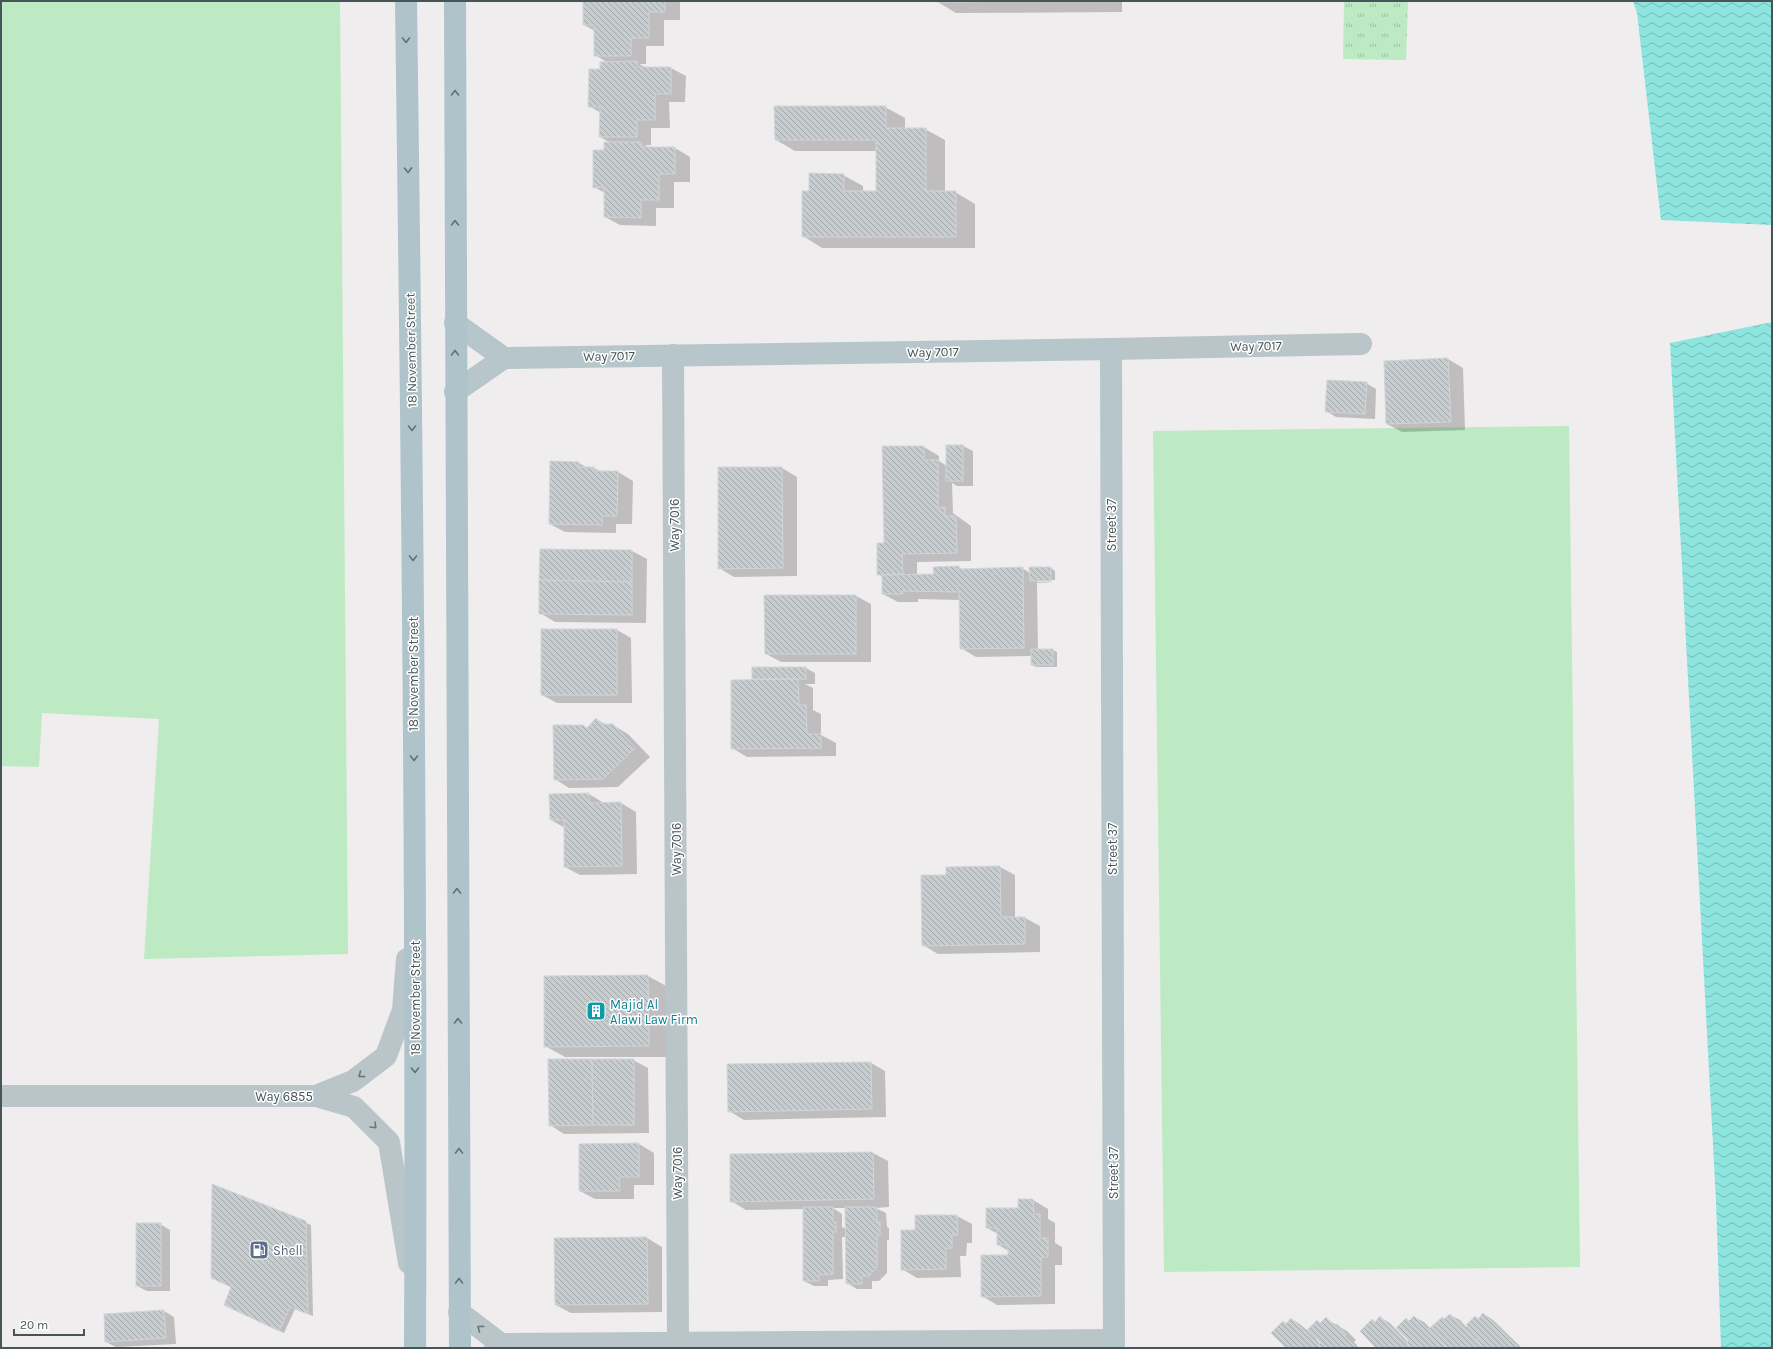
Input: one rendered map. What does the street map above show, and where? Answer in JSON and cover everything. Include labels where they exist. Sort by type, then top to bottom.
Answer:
[{"type":"main road","name":"18 November Street","points":[[406,1],[415,856],[416,1348]]},
{"type":"main road","points":[[455,1],[455,392],[460,1348]]},
{"type":"street","points":[[455,323],[504,358],[455,392]]},
{"type":"street","name":"Way 7017","points":[[504,358],[1111,350],[1361,344]]},
{"type":"street","name":"Street 37","points":[[1111,350],[1114,1344]]},
{"type":"street","name":"Way 7016","points":[[673,355],[678,1343]]},
{"type":"street","points":[[316,1096],[353,1081],[386,1056],[402,1010],[415,856]]},
{"type":"street","name":"Way 6855","points":[[1,1096],[316,1096],[354,1107],[389,1142],[416,1301]]},
{"type":"street","points":[[459,1312],[498,1346],[678,1343],[731,1345],[1114,1344]]},
{"type":"green space","points":[[1,1],[340,1],[348,954],[144,959],[159,719],[42,713],[39,767],[1,766]]},
{"type":"green space","points":[[1344,1],[1408,1],[1406,60],[1343,59]]},
{"type":"green space","points":[[1569,426],[1580,1267],[1164,1272],[1153,431]]},
{"type":"water","points":[[1633,1],[1772,1],[1772,225],[1661,220],[1637,13]]},
{"type":"water","points":[[1772,322],[1772,1348],[1721,1348],[1716,1201],[1670,343]]},
{"type":"building","points":[[583,1],[665,1],[665,12],[649,12],[649,38],[631,38],[631,56],[594,56],[594,25],[583,25]]},
{"type":"building","points":[[935,1],[1103,1],[935,2]]},
{"type":"building","points":[[637,61],[637,67],[671,67],[671,94],[655,94],[655,120],[637,120],[637,137],[599,137],[600,107],[588,107],[589,69],[600,69],[600,62]]},
{"type":"building","points":[[774,106],[886,106],[886,128],[926,128],[926,191],[956,191],[956,237],[802,237],[802,191],[809,191],[809,173],[844,174],[844,191],[876,191],[876,140],[775,140]]},
{"type":"building","points":[[604,142],[641,142],[642,147],[675,147],[675,174],[659,174],[659,200],[641,200],[641,218],[604,217],[604,187],[593,188],[593,150],[604,150]]},
{"type":"building","points":[[1448,358],[1451,422],[1386,424],[1384,361]]},
{"type":"building","points":[[1327,380],[1367,382],[1365,414],[1325,412]]},
{"type":"building","points":[[946,445],[963,445],[963,481],[946,481]]},
{"type":"building","points":[[882,446],[924,446],[924,460],[938,460],[938,508],[945,507],[945,516],[956,516],[957,553],[902,554],[903,574],[877,575],[877,543],[884,543]]},
{"type":"building","points":[[550,461],[579,462],[579,467],[594,467],[594,471],[618,471],[617,516],[602,516],[602,525],[549,524]]},
{"type":"building","points":[[718,467],[782,467],[783,568],[718,569]]},
{"type":"building","points":[[540,549],[632,550],[632,582],[539,580]]},
{"type":"building","points":[[959,566],[959,569],[1023,567],[1024,648],[960,649],[959,592],[903,591],[903,594],[882,594],[882,575],[934,574],[933,567]]},
{"type":"building","points":[[1029,567],[1051,567],[1051,581],[1030,581]]},
{"type":"building","points":[[539,580],[632,582],[632,615],[539,614]]},
{"type":"building","points":[[764,595],[856,595],[856,654],[765,654]]},
{"type":"building","points":[[541,629],[617,629],[617,695],[541,695]]},
{"type":"building","points":[[1031,649],[1053,649],[1053,665],[1031,665]]},
{"type":"building","points":[[752,667],[806,667],[806,679],[752,679]]},
{"type":"building","points":[[798,679],[799,705],[806,705],[807,734],[821,734],[821,748],[731,749],[731,680]]},
{"type":"building","points":[[596,718],[602,724],[613,724],[635,748],[603,779],[554,780],[553,725],[583,725],[587,728]]},
{"type":"building","points":[[589,793],[589,803],[621,802],[622,866],[564,867],[564,820],[550,820],[549,794]]},
{"type":"building","points":[[1000,866],[1001,917],[1025,917],[1025,944],[922,946],[921,875],[946,875],[946,867]]},
{"type":"building","name":"Majid Al Alawi Law Firm","points":[[648,975],[649,1046],[544,1047],[544,976]]},
{"type":"building","points":[[548,1059],[592,1059],[593,1125],[549,1126]]},
{"type":"building","points":[[592,1059],[634,1059],[634,1125],[593,1125]]},
{"type":"building","points":[[871,1062],[872,1109],[728,1112],[727,1064]]},
{"type":"building","points":[[639,1143],[639,1177],[619,1177],[620,1191],[579,1191],[579,1144]]},
{"type":"building","points":[[873,1152],[874,1199],[730,1202],[730,1154]]},
{"type":"building","name":"Shell","points":[[212,1184],[306,1221],[308,1314],[290,1307],[279,1331],[224,1305],[231,1287],[211,1278]]},
{"type":"building","points":[[1018,1199],[1033,1199],[1034,1214],[1040,1214],[1040,1238],[1048,1238],[1048,1257],[1041,1257],[1041,1296],[981,1297],[981,1255],[1008,1255],[1008,1245],[997,1245],[997,1228],[986,1228],[986,1208],[1018,1208]]},
{"type":"building","points":[[803,1207],[833,1207],[833,1222],[836,1222],[836,1232],[833,1232],[833,1274],[819,1275],[819,1281],[803,1281]]},
{"type":"building","points":[[845,1207],[877,1207],[877,1222],[880,1222],[880,1235],[877,1235],[877,1267],[869,1276],[862,1276],[862,1284],[846,1284]]},
{"type":"building","points":[[915,1215],[957,1215],[958,1235],[952,1235],[952,1248],[946,1248],[946,1269],[901,1270],[901,1230],[915,1230]]},
{"type":"building","points":[[136,1223],[161,1223],[161,1286],[136,1286]]},
{"type":"building","points":[[647,1237],[648,1304],[555,1305],[554,1238]]},
{"type":"building","points":[[164,1310],[166,1338],[105,1342],[104,1314]]},
{"type":"building","points":[[1483,1313],[1519,1348],[1484,1348],[1477,1340],[1479,1339],[1466,1325],[1475,1316],[1478,1319]]},
{"type":"building","points":[[1450,1314],[1484,1348],[1448,1348],[1429,1329],[1442,1317],[1444,1319]]},
{"type":"building","points":[[1380,1316],[1411,1348],[1376,1348],[1360,1331],[1372,1319],[1375,1322]]},
{"type":"building","points":[[1414,1316],[1447,1348],[1412,1348],[1407,1343],[1409,1341],[1396,1328],[1406,1318],[1409,1321]]},
{"type":"building","points":[[1326,1317],[1334,1326],[1337,1324],[1356,1348],[1322,1348],[1319,1345],[1321,1343],[1307,1330],[1317,1320],[1320,1323]]},
{"type":"building","points":[[1291,1318],[1321,1348],[1286,1348],[1271,1333],[1283,1321],[1286,1324]]},
{"type":"place","name":"Majid Al Alawi Law Firm","points":[[596,1011]]},
{"type":"place","name":"Shell","points":[[259,1250]]}]
